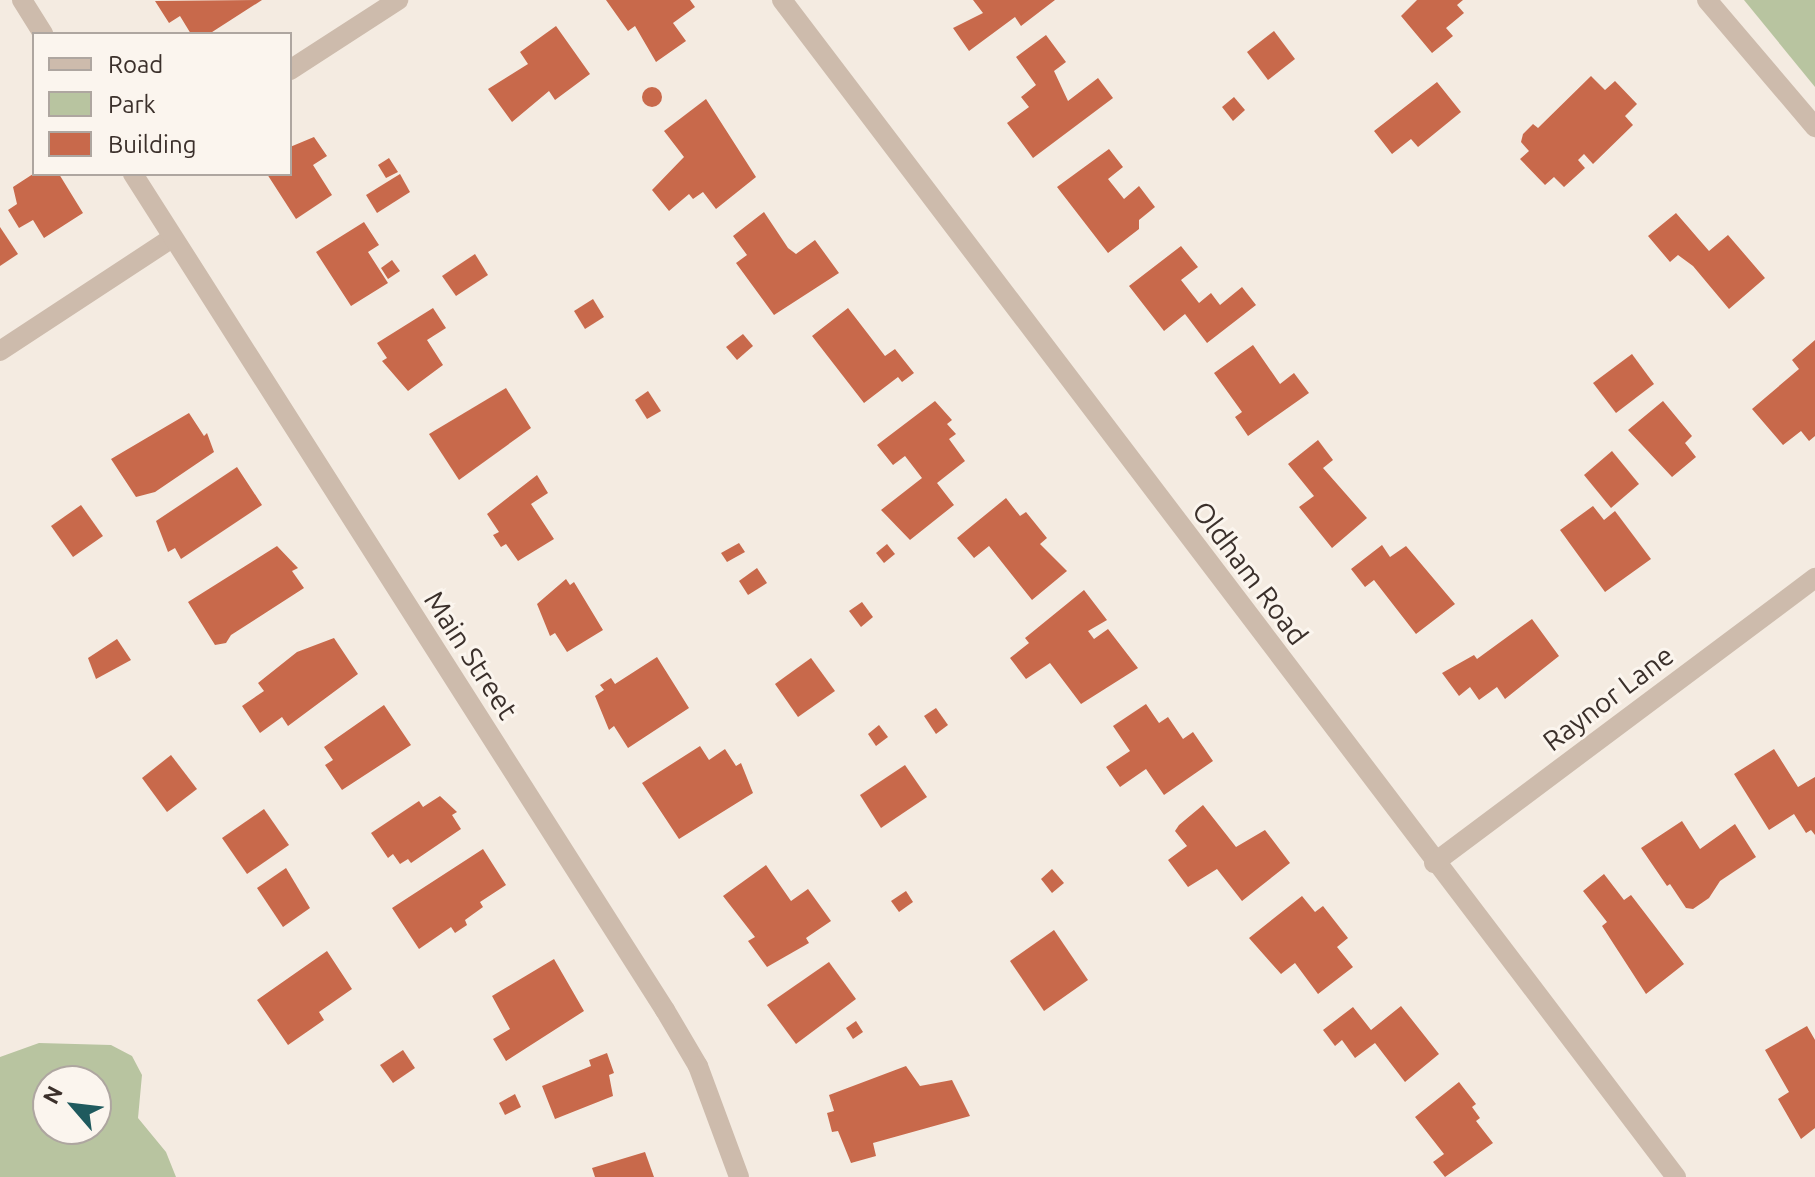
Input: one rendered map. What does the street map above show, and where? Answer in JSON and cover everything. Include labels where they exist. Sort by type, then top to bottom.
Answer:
[{"type":"street","points":[[22,0],[42,32]]},
{"type":"street","points":[[292,69],[398,0]]},
{"type":"street","name":"Oldham Road","points":[[782,0],[1434,863],[1676,1177]]},
{"type":"street","points":[[1707,0],[1815,127]]},
{"type":"street","name":"Main Street","points":[[134,176],[671,1021],[698,1066],[739,1177]]},
{"type":"street","points":[[0,351],[172,238]]},
{"type":"street","name":"Raynor Lane","points":[[1434,863],[1815,578]]},
{"type":"green space","points":[[1744,0],[1815,0],[1815,87]]},
{"type":"green space","points":[[39,1043],[111,1045],[132,1056],[142,1075],[138,1118],[166,1152],[176,1177],[0,1177],[0,1057]]},
{"type":"building","points":[[262,0],[212,32],[190,32],[180,16],[169,23],[155,1]]},
{"type":"building","points":[[606,0],[690,0],[695,7],[673,23],[686,41],[656,62],[635,26],[628,31]]},
{"type":"building","points":[[973,0],[1055,0],[1021,26],[1015,17],[969,51],[953,28],[983,13]]},
{"type":"building","points":[[1417,0],[1463,0],[1457,5],[1464,13],[1446,28],[1453,36],[1432,53],[1401,16]]},
{"type":"building","points":[[556,26],[590,74],[555,100],[549,91],[512,122],[488,89],[528,64],[520,52]]},
{"type":"building","points":[[1274,31],[1295,59],[1268,80],[1247,52]]},
{"type":"building","points":[[1046,35],[1066,62],[1054,71],[1068,101],[1098,78],[1113,98],[1033,158],[1007,123],[1029,107],[1021,97],[1036,85],[1016,57]]},
{"type":"building","points":[[1591,76],[1605,90],[1615,81],[1637,104],[1625,116],[1633,125],[1593,164],[1584,154],[1578,160],[1585,168],[1564,187],[1554,177],[1545,185],[1520,159],[1529,151],[1521,142],[1523,134],[1533,124],[1538,128]]},
{"type":"building","points":[[1437,82],[1461,112],[1418,147],[1411,139],[1392,154],[1374,131]]},
{"type":"building","points":[[652,87],[659,90],[662,97],[659,104],[652,107],[645,104],[642,97],[645,90]]},
{"type":"building","points":[[1234,97],[1245,110],[1233,121],[1222,107]]},
{"type":"building","points":[[706,99],[756,177],[716,209],[703,192],[693,199],[689,194],[669,211],[652,190],[684,157],[664,131]]},
{"type":"building","points":[[314,137],[327,156],[313,165],[332,195],[296,219],[268,176],[292,176],[292,146]]},
{"type":"building","points":[[1109,149],[1123,167],[1108,179],[1124,199],[1139,186],[1155,207],[1139,220],[1139,229],[1108,253],[1057,187]]},
{"type":"building","points":[[389,158],[398,172],[386,178],[378,165]]},
{"type":"building","points":[[400,174],[410,192],[377,213],[366,195]]},
{"type":"building","points":[[32,175],[60,176],[83,213],[44,238],[33,220],[19,228],[8,210],[17,204],[13,187]]},
{"type":"building","points":[[764,212],[788,248],[796,254],[815,240],[839,273],[774,315],[736,263],[747,255],[733,236]]},
{"type":"building","points":[[1676,213],[1709,251],[1728,235],[1765,278],[1729,309],[1693,266],[1678,255],[1670,262],[1648,236]]},
{"type":"building","points":[[364,222],[379,245],[368,252],[388,283],[351,306],[316,252]]},
{"type":"building","points":[[0,227],[18,254],[0,266]]},
{"type":"building","points":[[1181,246],[1198,267],[1181,280],[1199,303],[1211,293],[1220,305],[1242,287],[1256,305],[1207,343],[1185,314],[1164,331],[1129,286]]},
{"type":"building","points":[[475,254],[488,275],[456,296],[442,276]]},
{"type":"building","points":[[392,260],[400,271],[388,279],[381,268]]},
{"type":"building","points":[[593,299],[604,317],[585,329],[574,311]]},
{"type":"building","points":[[433,308],[446,328],[427,340],[443,365],[408,391],[382,361],[387,358],[377,343]]},
{"type":"building","points":[[848,308],[885,356],[895,349],[914,373],[902,382],[898,377],[864,403],[812,336]]},
{"type":"building","points":[[743,334],[753,346],[737,360],[726,347]]},
{"type":"building","points":[[1815,340],[1815,436],[1809,441],[1801,431],[1783,445],[1752,409],[1799,369],[1792,360]]},
{"type":"building","points":[[1253,345],[1280,384],[1294,373],[1309,393],[1248,436],[1235,417],[1242,412],[1214,373]]},
{"type":"building","points":[[1632,354],[1654,384],[1616,413],[1593,383]]},
{"type":"building","points":[[506,388],[531,428],[459,480],[429,434]]},
{"type":"building","points":[[648,391],[661,411],[647,419],[635,400]]},
{"type":"building","points":[[935,401],[952,420],[947,424],[956,434],[949,439],[965,461],[937,483],[954,505],[910,540],[881,510],[922,478],[905,456],[893,465],[877,445]]},
{"type":"building","points":[[1663,401],[1692,436],[1685,443],[1696,457],[1672,477],[1628,430]]},
{"type":"building","points":[[189,413],[204,436],[207,433],[214,452],[155,492],[136,497],[111,459]]},
{"type":"building","points":[[1318,440],[1333,460],[1323,468],[1367,518],[1332,548],[1299,507],[1314,496],[1288,464]]},
{"type":"building","points":[[1612,451],[1639,484],[1611,508],[1584,475]]},
{"type":"building","points":[[237,467],[262,505],[181,559],[175,548],[168,552],[156,521]]},
{"type":"building","points":[[537,475],[548,493],[531,504],[554,539],[518,561],[506,544],[501,547],[493,535],[499,532],[487,514]]},
{"type":"building","points":[[1006,498],[1020,516],[1026,512],[1047,538],[1040,544],[1067,571],[1032,600],[989,546],[974,558],[957,538]]},
{"type":"building","points":[[81,505],[103,536],[73,557],[51,526]]},
{"type":"building","points":[[1593,506],[1604,520],[1615,511],[1651,559],[1605,592],[1560,530]]},
{"type":"building","points":[[739,543],[745,552],[727,562],[721,553]]},
{"type":"building","points":[[887,544],[895,554],[884,563],[876,553]]},
{"type":"building","points":[[1382,545],[1390,557],[1406,546],[1455,604],[1416,634],[1374,580],[1365,587],[1351,569]]},
{"type":"building","points":[[277,546],[298,568],[292,571],[304,588],[231,635],[226,643],[215,645],[188,602]]},
{"type":"building","points":[[757,568],[767,583],[748,595],[739,581]]},
{"type":"building","points":[[566,579],[570,585],[574,582],[603,630],[567,652],[555,633],[550,636],[537,604]]},
{"type":"building","points":[[1084,590],[1107,620],[1088,631],[1094,639],[1108,629],[1138,668],[1081,704],[1050,663],[1026,679],[1010,658],[1029,643],[1025,638]]},
{"type":"building","points":[[862,602],[873,617],[861,627],[849,611]]},
{"type":"building","points":[[1532,619],[1559,656],[1505,699],[1497,687],[1479,700],[1470,687],[1459,696],[1442,673],[1474,655],[1477,659]]},
{"type":"building","points":[[334,638],[358,674],[288,726],[282,717],[260,733],[242,706],[264,691],[258,683],[297,652]]},
{"type":"building","points":[[117,639],[131,660],[96,679],[88,658]]},
{"type":"building","points":[[657,657],[689,708],[628,748],[614,726],[609,730],[595,696],[604,690],[600,685],[611,678],[615,684]]},
{"type":"building","points":[[811,658],[835,691],[798,717],[775,684]]},
{"type":"building","points":[[1146,704],[1159,723],[1168,717],[1183,739],[1193,732],[1213,761],[1164,795],[1146,769],[1120,787],[1106,767],[1130,751],[1113,726]]},
{"type":"building","points":[[384,705],[411,745],[342,790],[325,765],[333,760],[324,747]]},
{"type":"building","points":[[936,708],[948,725],[936,734],[924,716]]},
{"type":"building","points":[[879,725],[888,737],[876,746],[868,734]]},
{"type":"building","points":[[700,746],[709,760],[725,749],[736,766],[741,763],[753,793],[679,839],[642,783]]},
{"type":"building","points":[[1774,749],[1798,787],[1815,777],[1815,835],[1811,830],[1806,833],[1794,814],[1769,830],[1734,774]]},
{"type":"building","points":[[171,755],[197,789],[167,812],[142,778]]},
{"type":"building","points":[[905,765],[927,797],[881,828],[860,795]]},
{"type":"building","points":[[440,796],[457,812],[452,815],[461,829],[411,863],[408,859],[400,864],[393,854],[388,858],[371,833],[419,801],[423,807]]},
{"type":"building","points":[[1203,805],[1236,847],[1265,830],[1290,863],[1242,901],[1217,869],[1188,887],[1168,860],[1187,846],[1175,831]]},
{"type":"building","points":[[264,809],[289,845],[247,874],[222,838]]},
{"type":"building","points":[[1682,821],[1700,849],[1735,824],[1756,857],[1720,881],[1709,898],[1693,909],[1686,908],[1670,884],[1667,886],[1641,848]]},
{"type":"building","points":[[483,849],[506,885],[480,902],[483,907],[465,920],[467,925],[455,933],[451,927],[419,949],[392,908]]},
{"type":"building","points":[[766,865],[791,901],[808,889],[831,921],[806,938],[809,943],[767,967],[748,941],[755,937],[723,896]]},
{"type":"building","points":[[286,868],[310,908],[283,927],[257,888]]},
{"type":"building","points":[[1052,869],[1064,883],[1052,893],[1041,879]]},
{"type":"building","points":[[1604,874],[1624,900],[1631,895],[1684,964],[1646,994],[1602,926],[1607,922],[1583,891]]},
{"type":"building","points":[[906,891],[913,902],[899,912],[891,901]]},
{"type":"building","points":[[1302,896],[1315,912],[1323,906],[1348,938],[1337,947],[1353,967],[1318,994],[1295,963],[1281,974],[1249,938]]},
{"type":"building","points":[[1054,930],[1088,980],[1044,1011],[1010,961]]},
{"type":"building","points":[[327,951],[352,989],[319,1012],[324,1020],[288,1045],[257,1000]]},
{"type":"building","points":[[554,959],[584,1011],[506,1061],[493,1039],[510,1029],[492,996]]},
{"type":"building","points":[[829,962],[856,999],[796,1044],[767,1005]]},
{"type":"building","points":[[1401,1006],[1439,1054],[1405,1082],[1375,1043],[1355,1058],[1342,1040],[1335,1046],[1323,1030],[1353,1007],[1371,1030]]},
{"type":"building","points":[[856,1021],[863,1032],[853,1039],[846,1028]]},
{"type":"building","points":[[1807,1026],[1815,1040],[1815,1128],[1801,1139],[1778,1099],[1789,1092],[1765,1050]]},
{"type":"building","points":[[403,1050],[415,1068],[393,1083],[380,1065]]},
{"type":"building","points":[[607,1053],[614,1073],[609,1075],[613,1096],[555,1119],[542,1086],[591,1066],[589,1060]]},
{"type":"building","points":[[906,1066],[920,1086],[952,1080],[970,1116],[873,1143],[876,1156],[851,1163],[838,1131],[832,1132],[827,1113],[834,1111],[829,1095]]},
{"type":"building","points":[[1459,1082],[1476,1104],[1472,1107],[1480,1118],[1476,1121],[1493,1143],[1445,1177],[1433,1162],[1444,1154],[1415,1117]]},
{"type":"building","points":[[515,1094],[521,1107],[505,1115],[499,1103]]},
{"type":"building","points":[[645,1152],[654,1177],[595,1177],[592,1168]]}]
